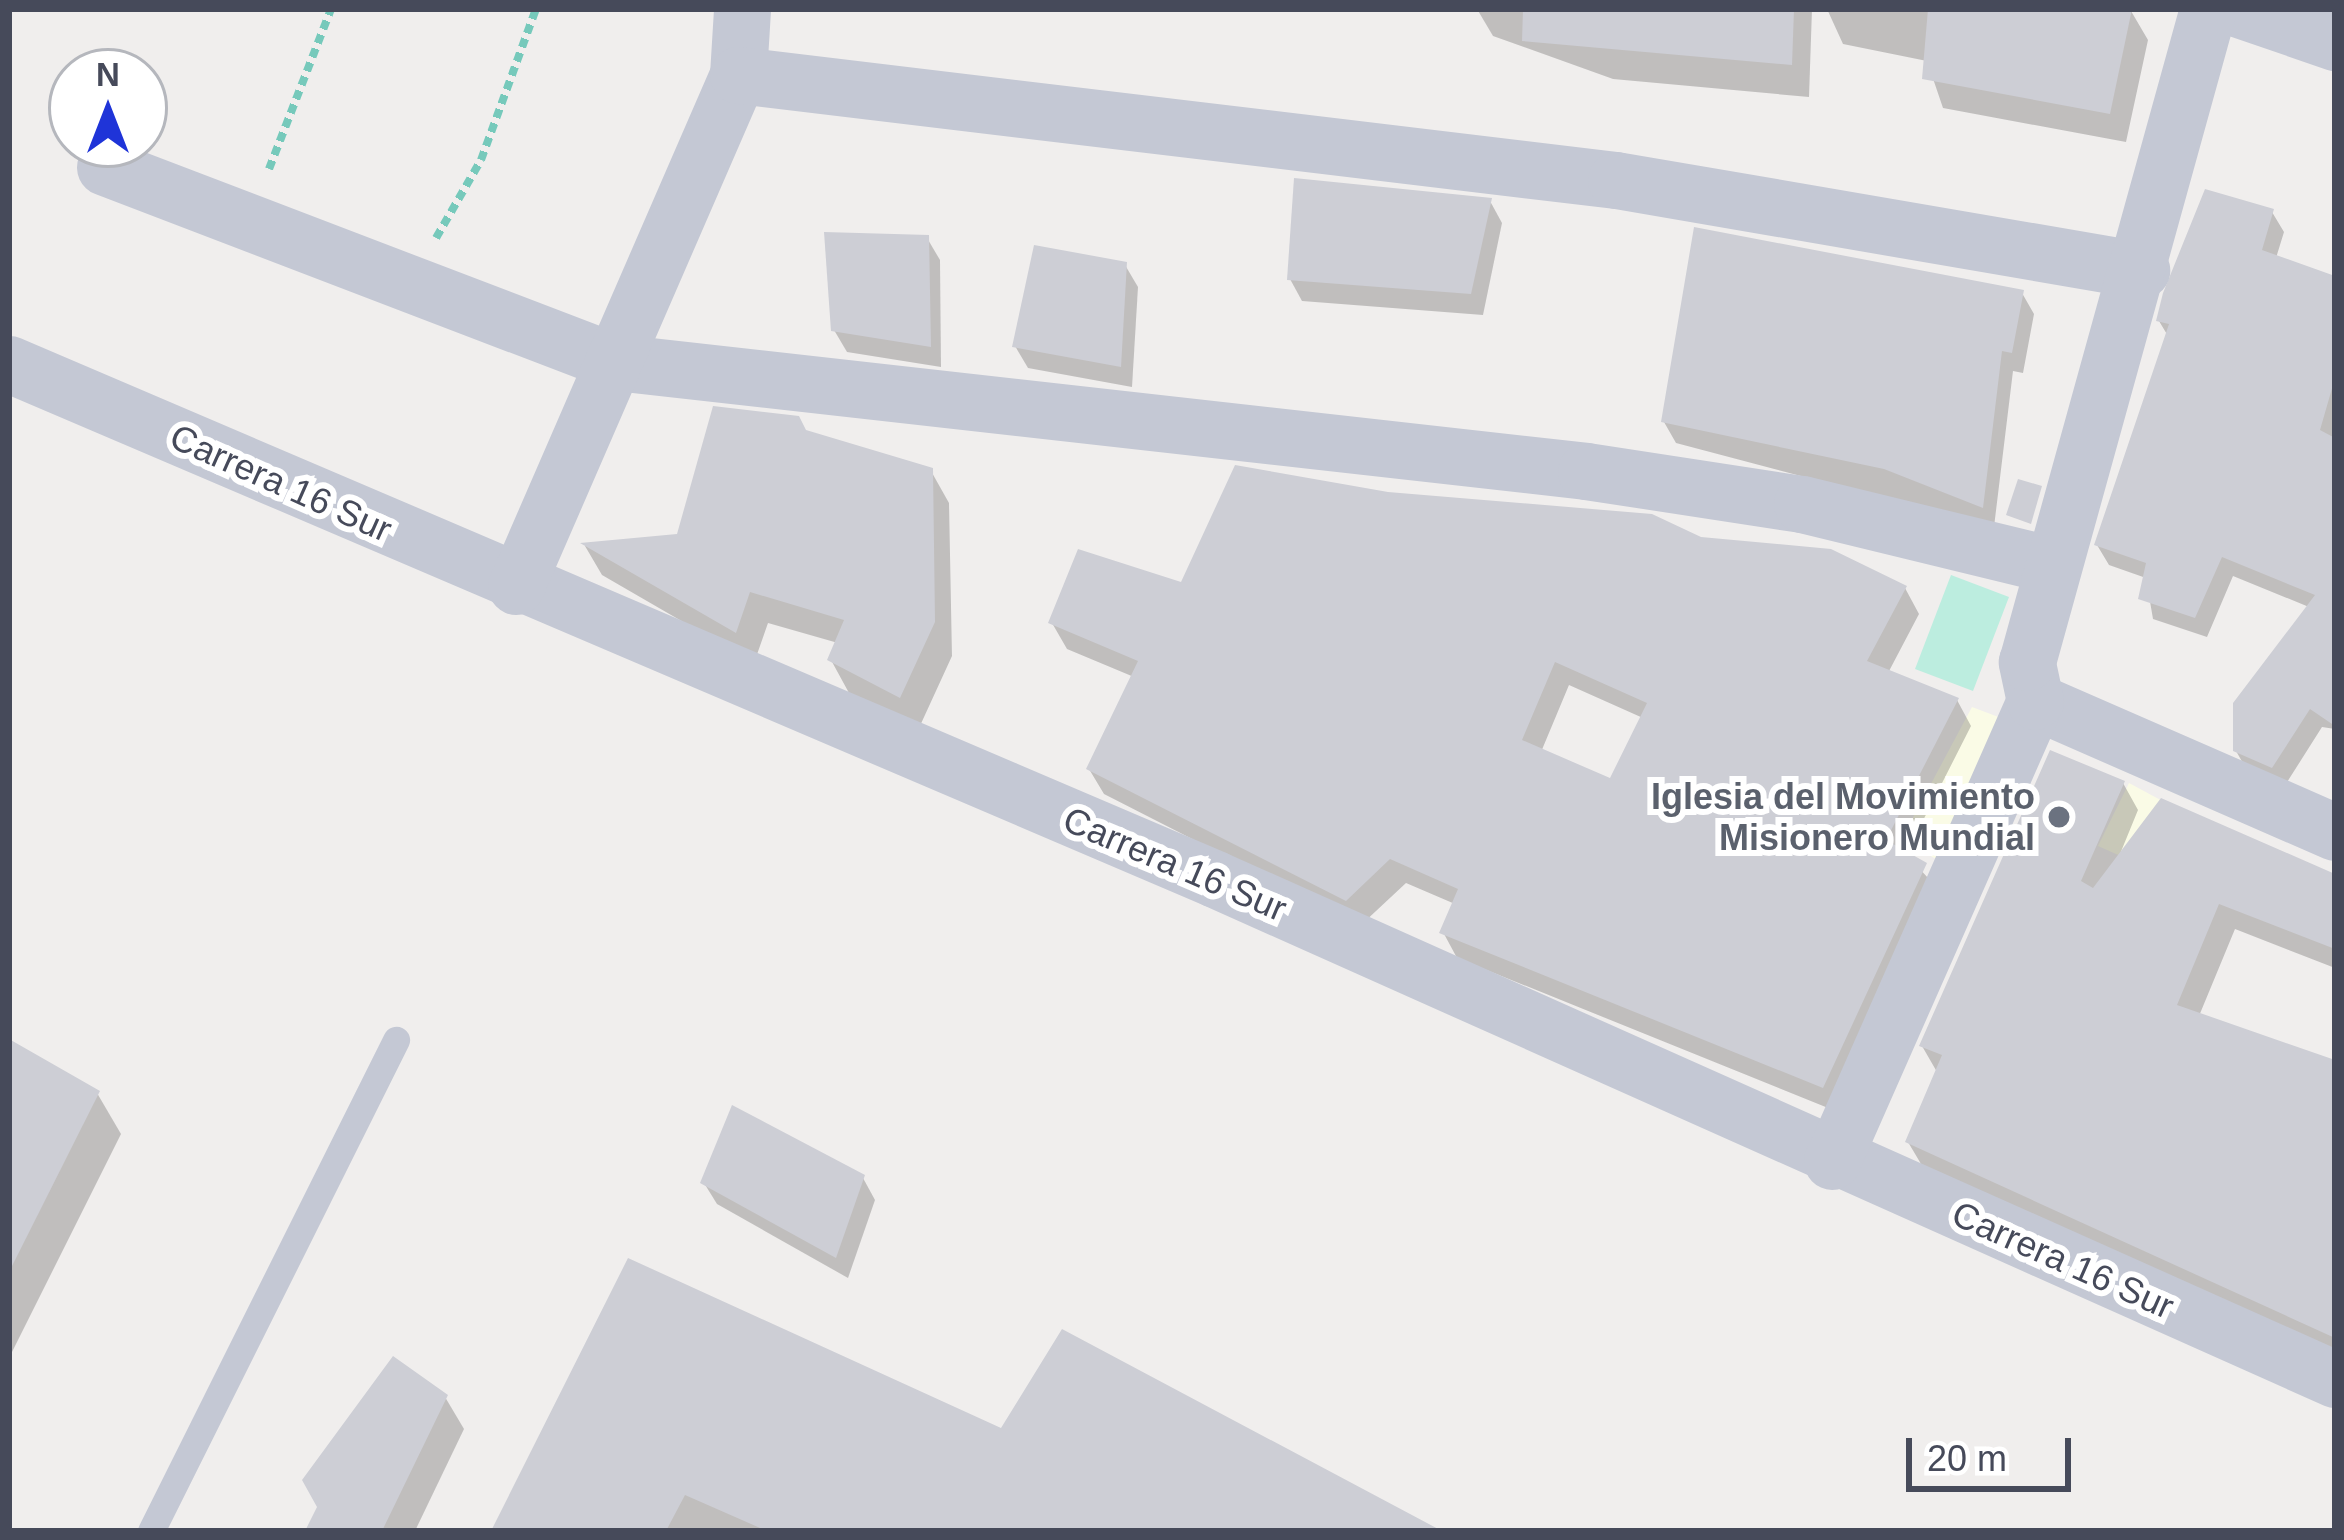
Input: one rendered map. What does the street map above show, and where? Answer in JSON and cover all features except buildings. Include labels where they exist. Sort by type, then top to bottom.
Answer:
[{"type":"street","points":[[516,586],[738,76],[742,9]]},
{"type":"street","points":[[1832,1161],[2035,700],[2027,662],[2140,270],[2208,9]]},
{"type":"street","points":[[2240,9],[2335,42]]},
{"type":"street","points":[[738,76],[1616,180],[2140,270]]},
{"type":"street","points":[[108,168],[615,362],[1586,471],[1802,504],[2052,565]]},
{"type":"street","name":"Carrera 16 Sur","points":[[9,364],[516,586],[1215,879],[1832,1161],[2335,1379]]},
{"type":"street","points":[[2035,700],[2335,832]]},
{"type":"lane","points":[[151,1531],[396,1040]]},
{"type":"path","points":[[229,215],[276,162],[332,9]]},
{"type":"path","points":[[409,284],[481,160],[536,9]]},
{"type":"shaded area","points":[[1972,707],[2009,721],[1949,866],[1901,840]]},
{"type":"shaded area","points":[[2129,783],[2168,804],[2134,862],[2098,846]]},
{"type":"green space","points":[[1951,575],[2009,597],[1973,691],[1915,669]]},
{"type":"place","name":"Iglesia del Movimiento Misionero Mundial","points":[[2059,817]]}]
